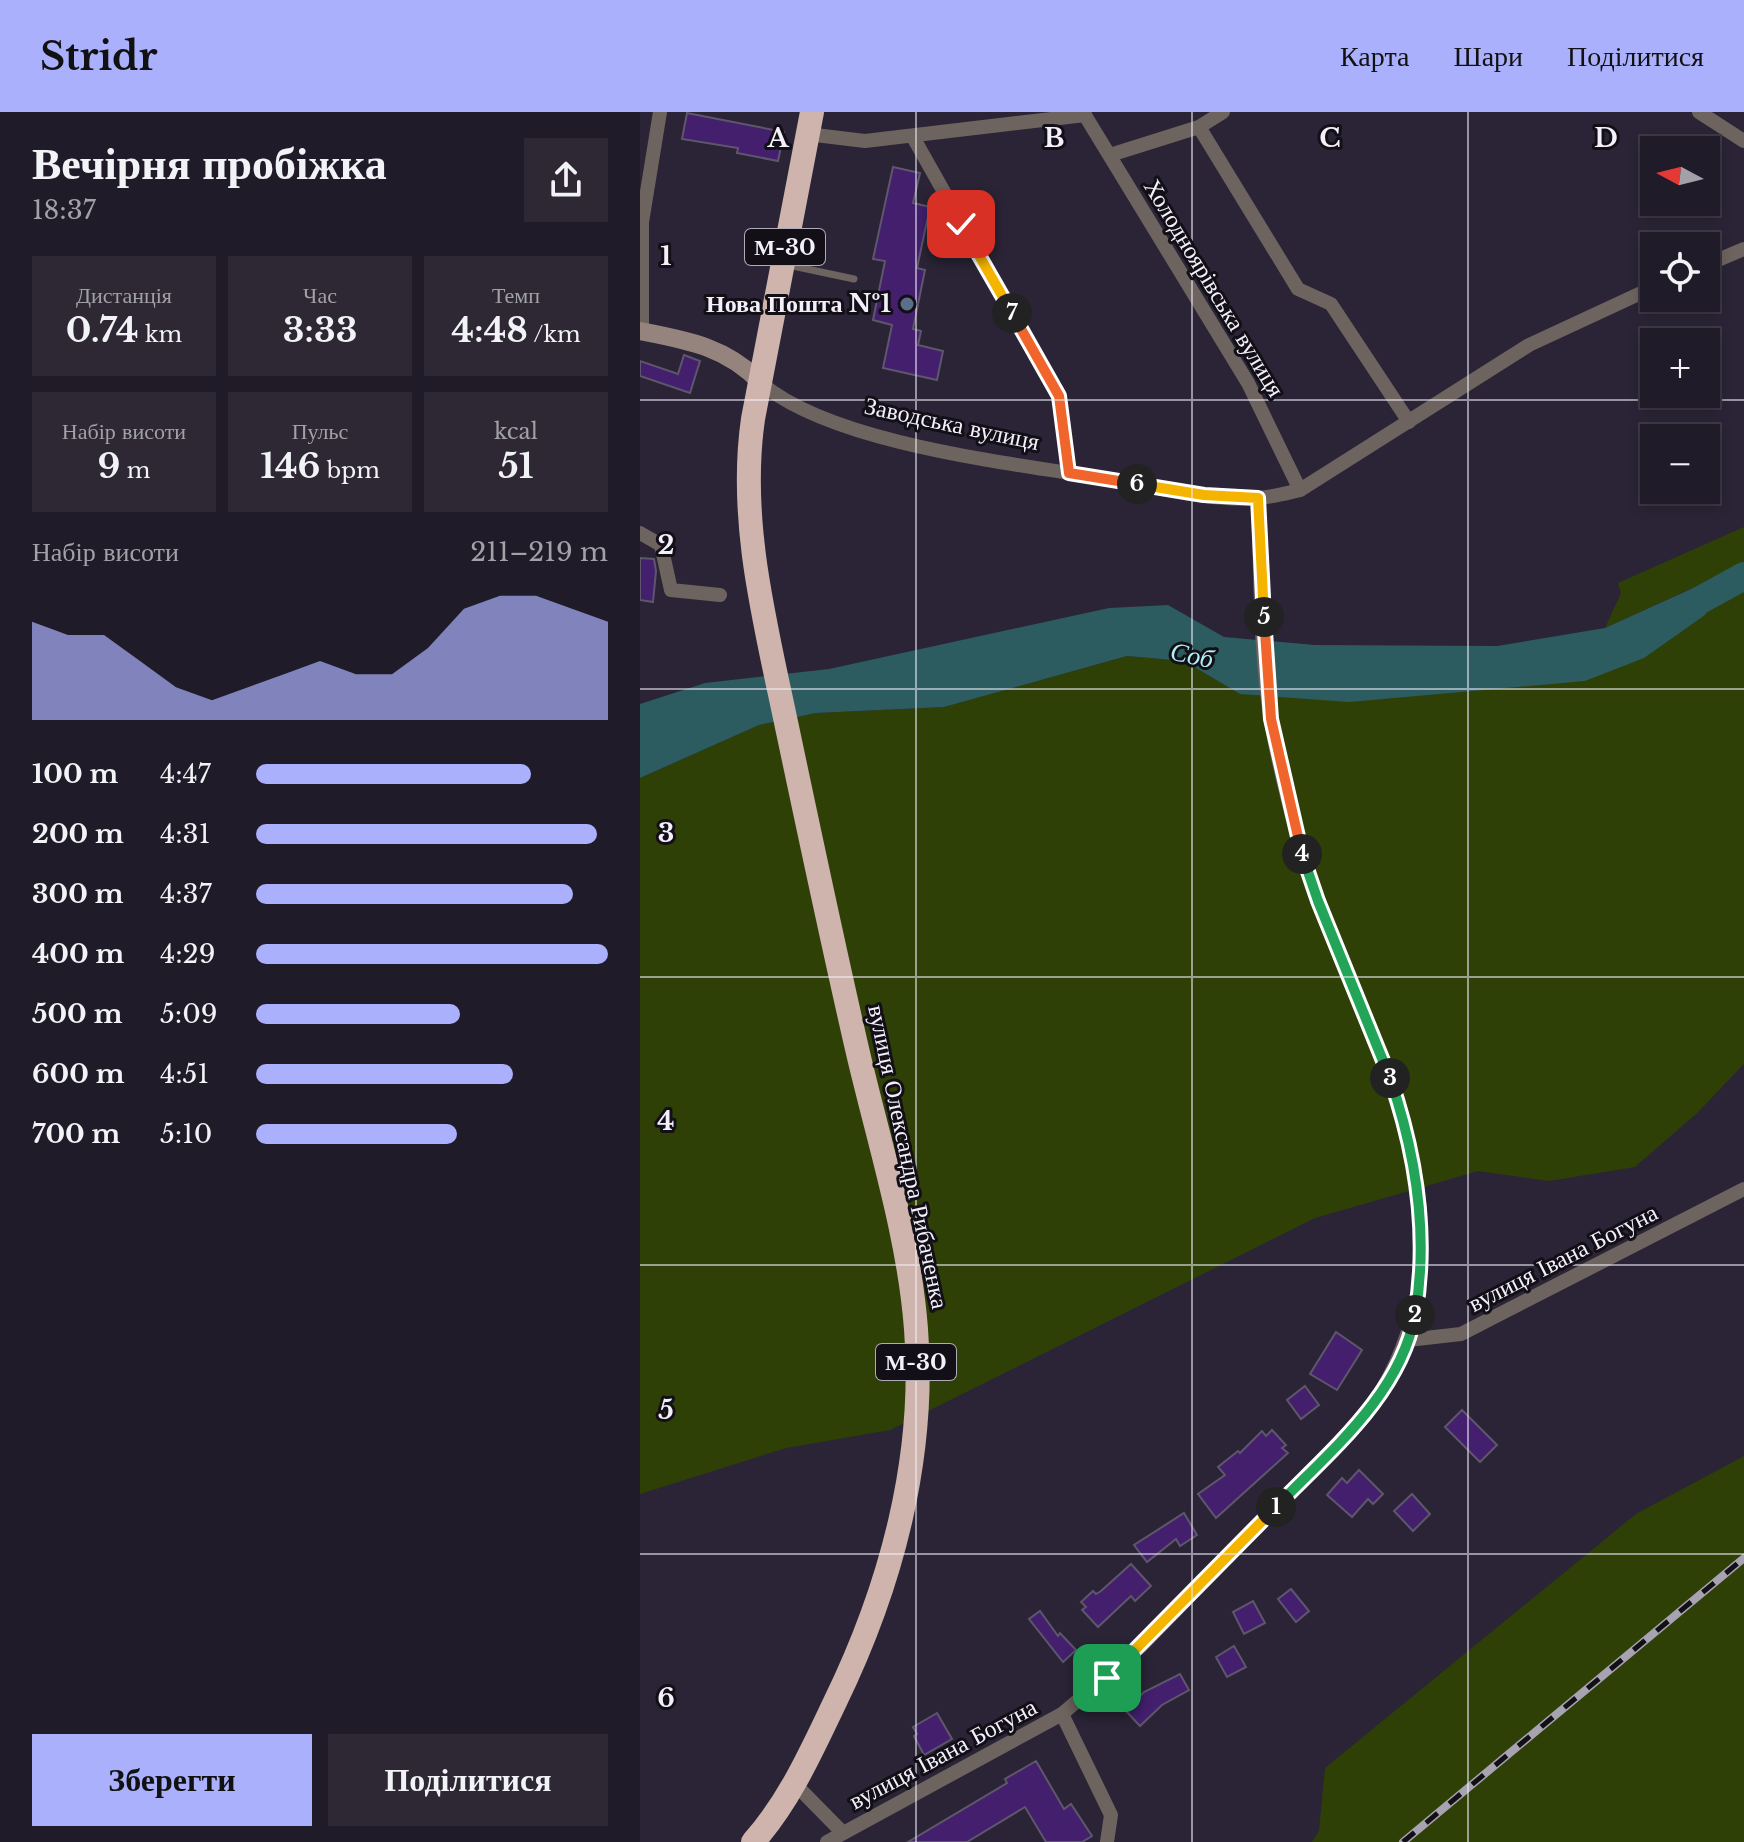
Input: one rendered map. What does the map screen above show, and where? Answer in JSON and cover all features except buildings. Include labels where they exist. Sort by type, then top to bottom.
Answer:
[{"type":"highway","name":"М-30","points":[[761,383],[809,123]]},
{"type":"highway","name":"вулиця Олександра Рибаченка","points":[[753,1842],[793,1782],[846,1680],[878,1604],[898,1532],[911,1462],[916,1399],[916,1329],[907,1262],[829,929],[761,604],[748,499],[748,455],[761,383]]},
{"type":"street","points":[[641,331],[642,222],[660,112]]},
{"type":"street","points":[[1110,155],[1199,127],[1223,112]]},
{"type":"street","points":[[1699,112],[1744,141]]},
{"type":"street","points":[[809,123],[865,141],[1084,113]]},
{"type":"street","name":"Холодноярівська вулиця","points":[[1084,113],[1248,383],[1300,490]]},
{"type":"street","points":[[1199,127],[1298,289],[1331,304],[1409,422]]},
{"type":"street","points":[[913,137],[1059,396],[1069,473]]},
{"type":"street","points":[[1720,259],[1744,249]]},
{"type":"street","name":"Заводська вулиця","points":[[641,331],[692,341],[727,354],[794,407],[878,436],[1069,473],[1204,495],[1258,498],[1300,490],[1529,345],[1640,293]]},
{"type":"street","points":[[1258,498],[1271,719],[1304,859],[1387,1067],[1412,1151],[1421,1249],[1420,1288],[1408,1340]]},
{"type":"street","points":[[640,533],[661,545],[671,590],[720,595]]},
{"type":"street","name":"вулиця Івана Богуна","points":[[827,1842],[1062,1714],[1133,1654],[1365,1416],[1389,1381],[1408,1340],[1461,1334],[1744,1189]]},
{"type":"street","points":[[1062,1714],[1111,1815],[1107,1842]]},
{"type":"street","points":[[793,1782],[843,1833]]},
{"type":"lane","points":[[782,263],[854,279]]},
{"type":"green space","points":[[1744,527],[1744,1064],[1697,1113],[1635,1167],[1549,1181],[1478,1171],[1315,1218],[890,1430],[786,1448],[640,1494],[640,778],[759,725],[816,713],[944,707],[1127,656],[1184,661],[1240,694],[1585,681],[1692,588],[1605,628],[1621,593],[1618,583]]},
{"type":"green space","points":[[1744,1456],[1744,1842],[1312,1842],[1319,1831],[1325,1768],[1636,1514]]},
{"type":"water","points":[[1693,588],[1718,591],[1705,615],[1644,658],[1585,681],[1349,702],[1240,694],[1184,661],[1127,656],[944,707],[816,713],[759,725],[640,778],[640,704],[705,683],[829,669],[1109,608],[1168,605],[1224,637],[1315,645],[1497,646],[1605,628]]},
{"type":"waterway","name":"Соб","points":[[1684,609],[1744,576]]},
{"type":"railway","points":[[1403,1842],[1744,1558]]},
{"type":"place","name":"Нова Пошта №1","points":[[907,304]]},
{"type":"route","points":[[961,224],[1059,396],[1069,473],[1204,495],[1258,498],[1271,719],[1292,816],[1318,901],[1387,1067],[1412,1151],[1418,1201],[1420,1288],[1412,1327],[1389,1381],[1365,1416],[1107,1678]]}]
